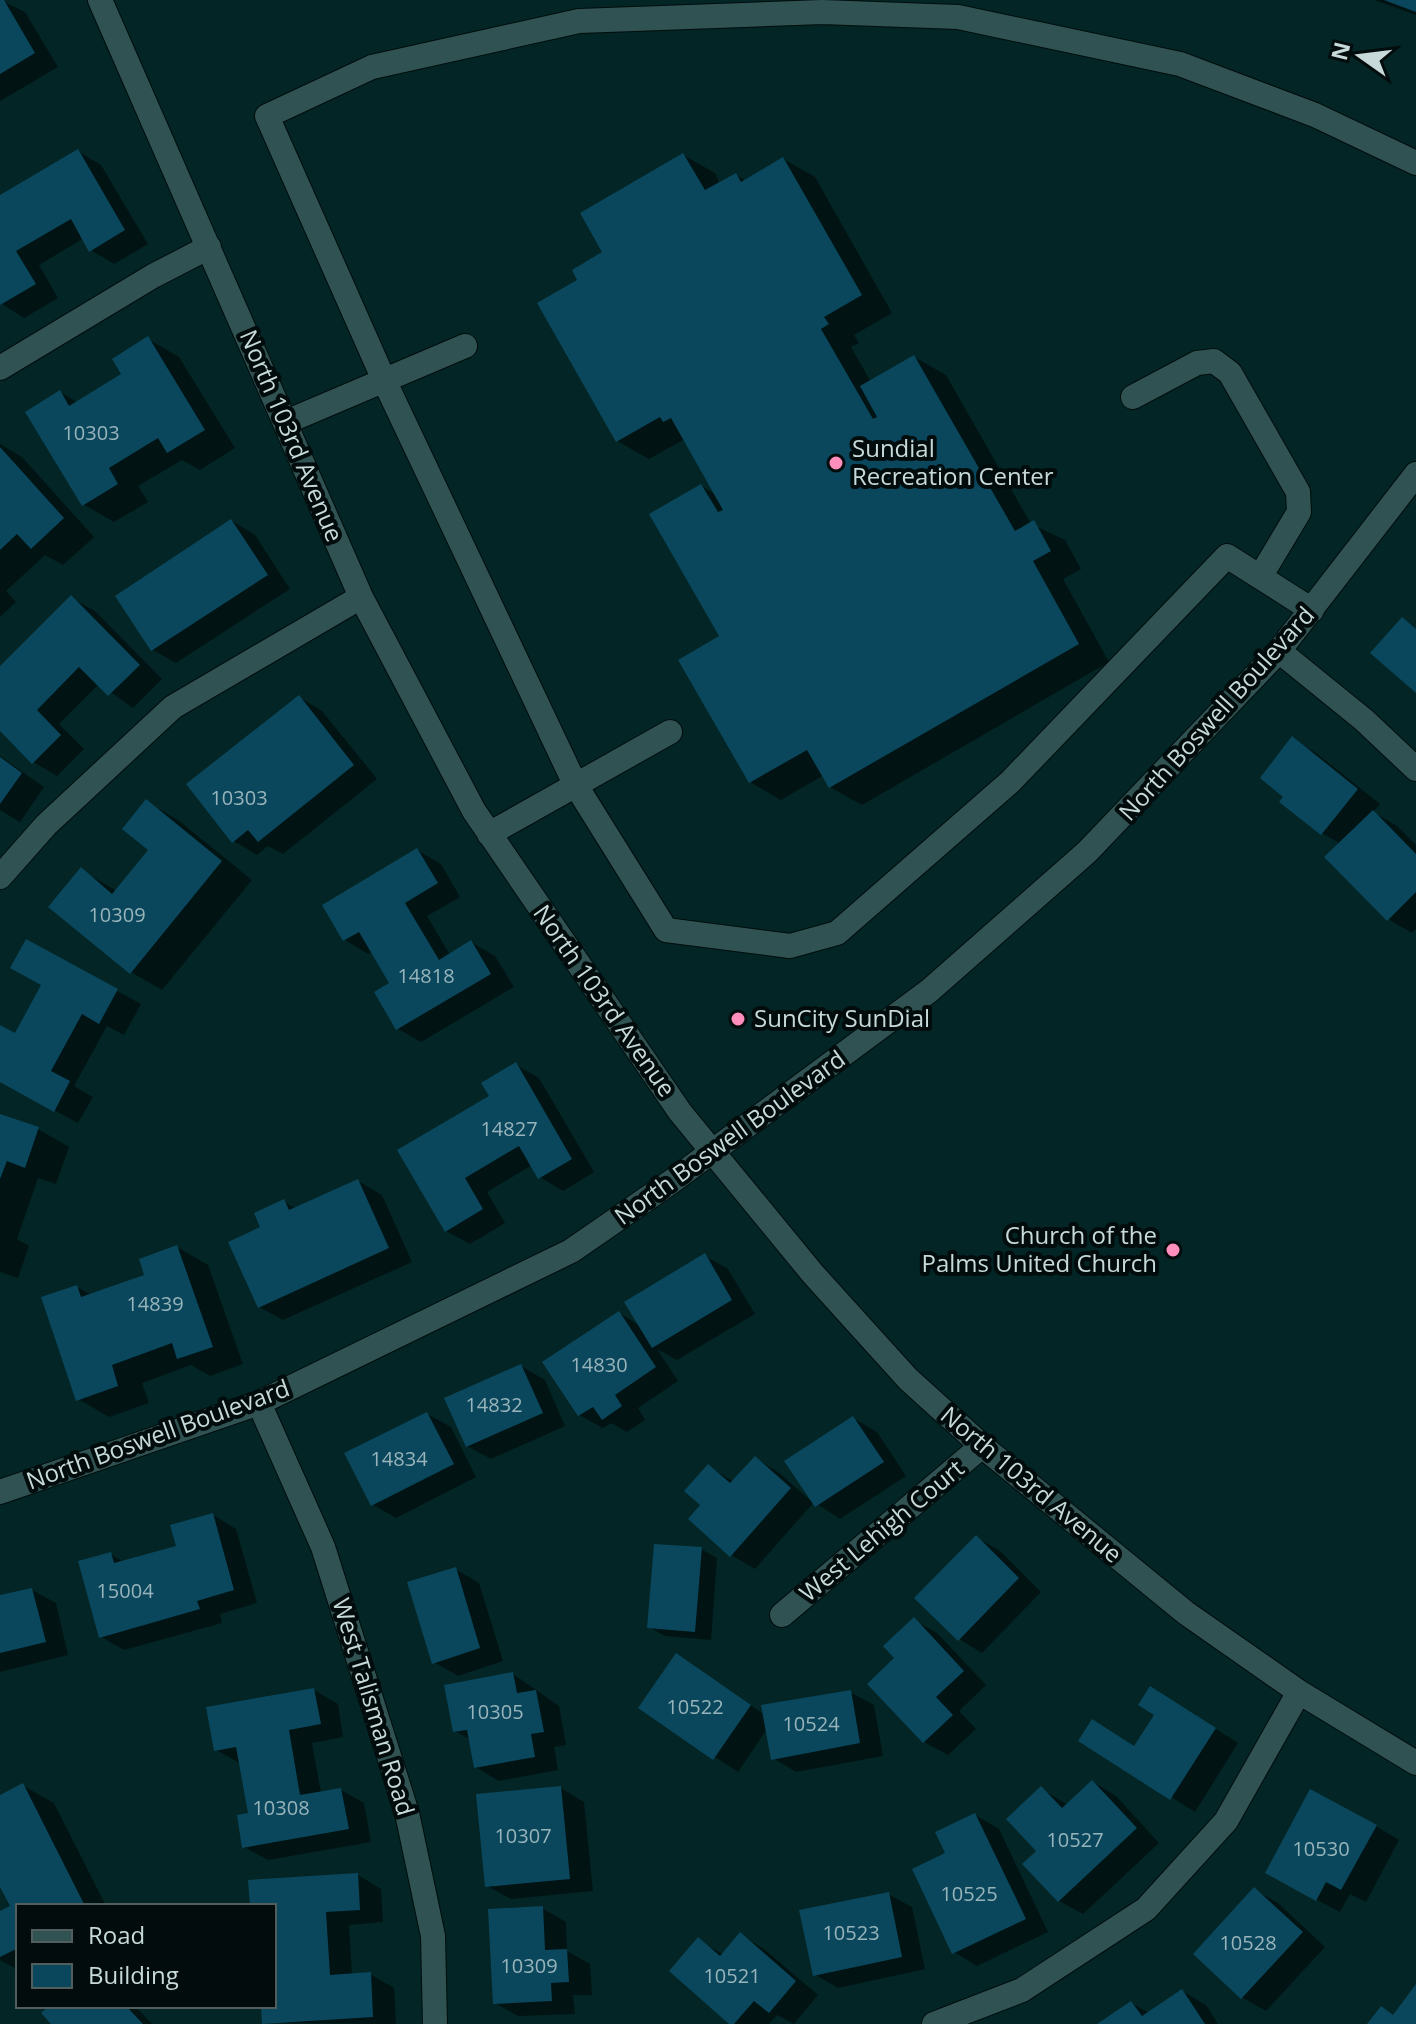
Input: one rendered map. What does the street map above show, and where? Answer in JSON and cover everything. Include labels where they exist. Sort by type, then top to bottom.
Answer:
[{"type":"street","name":"North 103rd Avenue","points":[[100,0],[361,597],[489,834],[712,1152],[803,1263],[908,1379],[982,1446],[1186,1613],[1299,1692],[1416,1763]]},
{"type":"street","points":[[1312,610],[1227,556],[1010,782],[837,933],[790,946],[666,930],[575,784],[384,380],[267,116],[372,67],[579,21],[822,12],[958,17],[1180,64],[1315,115],[1416,163]]},
{"type":"street","points":[[0,368],[153,276],[209,247]]},
{"type":"street","points":[[286,422],[465,346]]},
{"type":"street","points":[[1133,397],[1197,363],[1214,361],[1230,373],[1298,492],[1299,512],[1260,577]]},
{"type":"street","name":"North Boswell Boulevard","points":[[0,1492],[259,1403],[571,1251],[712,1152],[878,1031],[997,933],[1117,824],[1279,651],[1416,474]]},
{"type":"street","points":[[0,877],[46,825],[173,707],[361,597]]},
{"type":"street","points":[[1279,651],[1364,720],[1416,769]]},
{"type":"street","points":[[489,834],[670,732]]},
{"type":"street","name":"West Talisman Road","points":[[259,1403],[323,1547],[407,1813],[433,1936],[435,2024]]},
{"type":"street","name":"West Lehigh Court","points":[[782,1615],[982,1446]]},
{"type":"street","points":[[934,2024],[1022,1990],[1146,1909],[1226,1821],[1299,1692]]},
{"type":"building","points":[[0,0],[4,0],[35,53],[0,74]]},
{"type":"building","points":[[1384,0],[1416,0],[1416,12]]},
{"type":"building","points":[[78,149],[125,230],[89,252],[71,219],[16,251],[36,284],[0,305],[0,195]]},
{"type":"building","name":"Sundial Recreation Center","points":[[683,153],[705,190],[736,173],[741,182],[783,157],[862,295],[824,317],[829,324],[821,329],[873,419],[877,417],[860,386],[914,355],[1015,531],[1034,520],[1051,551],[1033,561],[1079,644],[829,788],[807,750],[749,783],[678,660],[719,636],[649,514],[701,484],[718,512],[723,510],[671,418],[663,422],[660,417],[616,442],[537,303],[577,280],[572,270],[602,252],[580,213]]},
{"type":"building","points":[[148,336],[205,430],[167,453],[158,438],[109,468],[118,484],[82,506],[25,412],[60,390],[69,406],[121,374],[112,359]]},
{"type":"building","points":[[0,447],[64,518],[31,549],[17,534],[0,550]]},
{"type":"building","points":[[231,519],[268,575],[151,651],[115,596]]},
{"type":"building","points":[[71,595],[140,665],[108,696],[79,667],[37,710],[61,735],[32,764],[0,731],[0,666]]},
{"type":"building","points":[[1402,617],[1416,629],[1416,693],[1370,653]]},
{"type":"building","points":[[299,695],[354,765],[258,842],[248,830],[232,843],[186,784]]},
{"type":"building","points":[[1292,736],[1358,789],[1321,835],[1279,802],[1283,797],[1260,778]]},
{"type":"building","points":[[0,757],[22,773],[0,804]]},
{"type":"building","points":[[146,799],[222,861],[130,974],[48,907],[81,867],[112,894],[148,850],[122,829]]},
{"type":"building","points":[[1373,810],[1416,854],[1416,892],[1387,921],[1324,857]]},
{"type":"building","points":[[417,848],[438,883],[405,903],[439,960],[471,940],[491,974],[396,1030],[374,992],[389,983],[359,932],[343,941],[322,905]]},
{"type":"building","points":[[26,939],[118,989],[99,1024],[82,1014],[51,1071],[70,1081],[54,1112],[0,1082],[0,1025],[15,1033],[41,985],[10,968]]},
{"type":"building","points":[[516,1062],[572,1159],[538,1179],[519,1146],[465,1178],[483,1209],[445,1232],[397,1150],[489,1096],[481,1083]]},
{"type":"building","points":[[0,1114],[39,1127],[25,1168],[7,1161],[0,1179]]},
{"type":"building","points":[[358,1179],[389,1248],[258,1308],[228,1242],[260,1227],[254,1213],[284,1199],[289,1210]]},
{"type":"building","points":[[177,1245],[213,1347],[177,1359],[172,1343],[112,1365],[118,1386],[76,1401],[41,1297],[77,1285],[81,1297],[144,1275],[139,1259]]},
{"type":"building","points":[[705,1253],[732,1300],[652,1348],[624,1302]]},
{"type":"building","points":[[619,1311],[656,1367],[615,1395],[622,1406],[602,1420],[593,1407],[578,1416],[542,1362]]},
{"type":"building","points":[[521,1364],[543,1413],[466,1447],[444,1398]]},
{"type":"building","points":[[427,1412],[454,1464],[371,1506],[344,1453]]},
{"type":"building","points":[[853,1416],[884,1462],[815,1507],[784,1461]]},
{"type":"building","points":[[755,1456],[791,1488],[730,1557],[688,1519],[700,1505],[684,1491],[708,1464],[730,1483]]},
{"type":"building","points":[[213,1513],[234,1590],[197,1601],[200,1609],[99,1638],[78,1561],[111,1552],[114,1563],[176,1546],[170,1525]]},
{"type":"building","points":[[976,1535],[1019,1578],[958,1641],[914,1598]]},
{"type":"building","points":[[654,1544],[702,1547],[695,1632],[647,1628]]},
{"type":"building","points":[[456,1567],[480,1648],[432,1664],[407,1582]]},
{"type":"building","points":[[32,1588],[46,1642],[0,1653],[0,1595]]},
{"type":"building","points":[[914,1617],[964,1671],[936,1697],[953,1715],[923,1743],[867,1684],[894,1658],[883,1646]]},
{"type":"building","points":[[676,1653],[751,1705],[713,1760],[638,1708]]},
{"type":"building","points":[[513,1672],[517,1693],[536,1690],[544,1732],[531,1734],[535,1757],[474,1768],[467,1730],[453,1732],[444,1685]]},
{"type":"building","points":[[1150,1686],[1216,1728],[1170,1800],[1078,1741],[1092,1719],[1134,1746],[1154,1715],[1138,1705]]},
{"type":"building","points":[[314,1688],[321,1724],[289,1730],[300,1795],[341,1788],[349,1829],[242,1848],[237,1815],[248,1813],[236,1747],[214,1751],[206,1707]]},
{"type":"building","points":[[851,1690],[860,1743],[771,1760],[761,1705]]},
{"type":"building","points":[[1092,1780],[1137,1828],[1058,1902],[1022,1864],[1036,1851],[1006,1819],[1041,1786],[1062,1808]]},
{"type":"building","points":[[23,1783],[84,1904],[16,1904],[16,1949],[0,1957],[0,1911],[10,1906],[0,1887],[0,1795]]},
{"type":"building","points":[[561,1786],[570,1879],[485,1887],[476,1794]]},
{"type":"building","points":[[1310,1789],[1377,1825],[1341,1890],[1326,1882],[1316,1901],[1265,1873]]},
{"type":"building","points":[[975,1813],[1026,1919],[952,1954],[912,1869],[945,1853],[935,1832]]},
{"type":"building","points":[[358,1873],[360,1910],[326,1912],[330,1975],[371,1972],[373,2017],[262,2024],[261,2008],[276,2008],[276,1904],[250,1904],[248,1880]]},
{"type":"building","points":[[1254,1887],[1303,1932],[1241,1999],[1193,1954]]},
{"type":"building","points":[[889,1892],[902,1957],[813,1976],[799,1910]]},
{"type":"building","points":[[543,1906],[545,1950],[567,1949],[569,1982],[551,1983],[552,2001],[493,2004],[488,1909]]},
{"type":"building","points":[[740,1932],[796,1981],[769,2013],[754,2001],[734,2024],[729,2024],[669,1971],[698,1937],[720,1956]]},
{"type":"building","points":[[1416,1984],[1416,2024],[1367,2024],[1381,2006],[1393,2015]]},
{"type":"building","points":[[1182,1989],[1205,2024],[1097,2024],[1131,2001],[1142,2016]]},
{"type":"building","points":[[47,2008],[128,2008],[143,2024],[51,2024],[41,2013]]},
{"type":"place","name":"Sundial Recreation Center","points":[[836,463]]},
{"type":"place","name":"SunCity SunDial","points":[[738,1019]]},
{"type":"place","name":"Church of the Palms United Church","points":[[1173,1250]]}]
